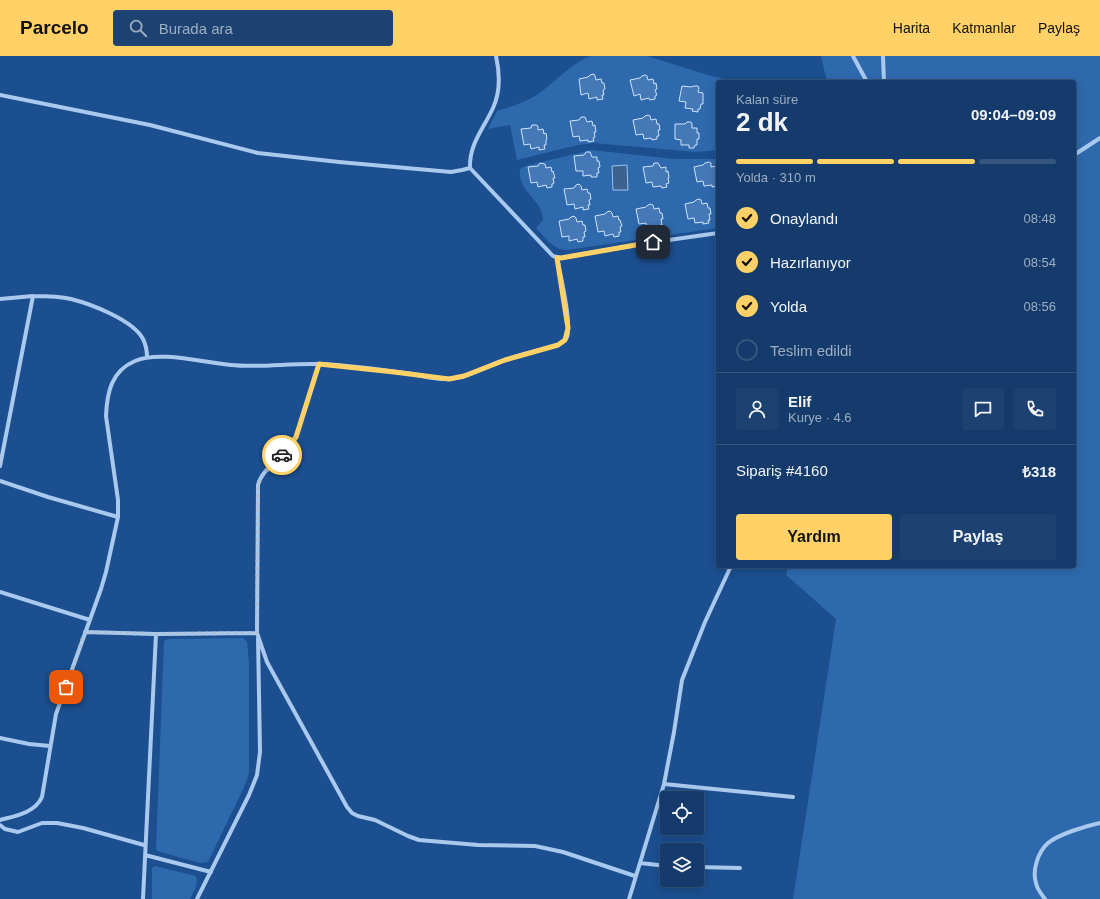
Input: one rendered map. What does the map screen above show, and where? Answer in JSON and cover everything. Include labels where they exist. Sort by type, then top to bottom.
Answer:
[{"type":"street","points":[[496,56],[499,77],[498,93],[493,109],[474,143],[470,156],[470,168],[553,256],[561,258],[640,244],[716,233]]},
{"type":"street","points":[[853,56],[866,80]]},
{"type":"street","points":[[883,56],[884,80]]},
{"type":"street","points":[[0,95],[150,125],[258,153],[451,172],[470,168]]},
{"type":"street","points":[[1076,154],[1100,138]]},
{"type":"street","points":[[0,820],[25,813],[40,803],[56,714],[106,572],[118,517],[118,500],[106,416],[108,393],[116,377],[128,364],[148,357],[190,359],[246,366],[319,364],[449,379],[464,376],[505,360],[561,344],[567,337],[568,328],[557,258]]},
{"type":"street","points":[[0,298],[33,296],[71,299],[96,308],[124,322],[140,335],[148,357]]},
{"type":"street","points":[[0,466],[33,296]]},
{"type":"street","points":[[197,899],[249,795],[257,775],[260,752],[257,633],[258,485],[261,477],[291,445],[296,437],[319,364]]},
{"type":"street","points":[[0,481],[48,497],[118,517]]},
{"type":"street","points":[[629,899],[664,784],[682,680],[702,628],[730,568]]},
{"type":"street","points":[[0,592],[90,620]]},
{"type":"street","points":[[85,632],[156,634],[257,633]]},
{"type":"street","points":[[257,633],[267,662],[347,807],[352,813],[375,820],[419,840],[478,846],[535,846],[576,856],[636,876]]},
{"type":"street","points":[[143,899],[144,845],[156,634]]},
{"type":"street","points":[[0,738],[29,744],[50,746]]},
{"type":"street","points":[[664,784],[793,797]]},
{"type":"street","points":[[0,825],[6,830],[18,832],[42,824],[57,822],[144,845]]},
{"type":"street","points":[[1045,899],[1036,884],[1035,876],[1036,867],[1042,850],[1048,843],[1058,837],[1087,826],[1100,823]]},
{"type":"street","points":[[145,855],[211,872]]},
{"type":"street","points":[[640,863],[660,865]]},
{"type":"street","points":[[704,867],[740,868]]},
{"type":"shaded area","points":[[590,56],[647,56],[729,80],[716,80],[716,150],[696,152],[594,143],[578,145],[517,160],[510,125],[488,129],[497,111],[521,103],[535,96],[582,60]]},
{"type":"shaded area","points":[[821,56],[1100,56],[1100,899],[793,899],[836,619],[786,575],[788,568],[1076,568],[1076,80],[827,80]]},
{"type":"shaded area","points":[[591,150],[674,159],[716,159],[716,228],[567,250],[558,248],[546,239],[536,228],[543,220],[542,213],[539,206],[522,184],[520,169],[525,166]]},
{"type":"shaded area","points":[[627,165],[628,190],[613,190],[612,166]]},
{"type":"shaded area","points":[[243,638],[247,642],[249,663],[249,773],[246,783],[208,862],[200,863],[157,851],[164,641],[168,639]]},
{"type":"shaded area","points":[[155,866],[196,876],[196,885],[190,899],[152,899],[152,868]]},
{"type":"building","points":[[594,74],[596,80],[601,79],[602,83],[604,83],[605,89],[603,90],[604,95],[602,95],[603,99],[597,100],[597,97],[589,99],[588,93],[581,95],[579,79]]},
{"type":"building","points":[[645,75],[647,76],[648,80],[653,79],[654,84],[656,83],[657,89],[655,90],[657,95],[655,96],[655,99],[650,100],[649,98],[641,100],[640,94],[634,96],[630,80],[640,78]]},
{"type":"building","points":[[682,86],[698,86],[698,92],[703,93],[703,104],[701,104],[698,112],[692,111],[693,109],[685,108],[686,102],[679,101]]},
{"type":"building","points":[[648,115],[650,116],[651,120],[656,119],[657,124],[659,124],[660,130],[658,130],[659,136],[657,136],[657,139],[644,139],[643,134],[636,135],[633,120],[643,118]]},
{"type":"building","points":[[581,117],[585,117],[587,122],[592,121],[593,126],[595,125],[596,132],[594,132],[594,141],[580,141],[579,136],[573,137],[570,121],[579,120]]},
{"type":"building","points":[[687,122],[691,122],[692,128],[697,128],[697,133],[699,133],[697,145],[695,145],[694,148],[689,148],[689,145],[681,145],[681,140],[675,139],[675,124],[685,124]]},
{"type":"building","points":[[532,125],[538,126],[538,130],[543,129],[544,134],[546,133],[547,139],[546,145],[544,145],[545,149],[539,150],[539,147],[531,149],[530,144],[524,145],[521,129],[531,128]]},
{"type":"building","points":[[586,152],[590,152],[592,157],[597,157],[597,161],[599,161],[600,167],[598,168],[599,173],[597,173],[597,177],[591,177],[591,175],[583,176],[583,171],[576,171],[574,156],[584,155]]},
{"type":"building","points":[[540,163],[545,164],[546,168],[551,167],[552,172],[553,171],[555,178],[553,178],[554,183],[552,184],[552,187],[547,188],[546,185],[538,187],[537,182],[531,183],[528,167],[538,166]]},
{"type":"building","points":[[654,163],[658,163],[661,168],[666,167],[666,172],[668,171],[669,178],[669,183],[666,184],[667,187],[653,187],[652,182],[646,183],[643,167],[653,166]]},
{"type":"building","points":[[705,163],[711,163],[711,167],[716,166],[716,186],[712,187],[712,185],[704,186],[703,181],[697,182],[694,167]]},
{"type":"building","points":[[579,184],[582,190],[587,189],[588,193],[590,193],[591,199],[589,200],[590,205],[588,205],[589,209],[583,210],[583,207],[575,209],[574,204],[567,205],[564,189],[574,188]]},
{"type":"building","points":[[699,199],[701,200],[702,204],[707,203],[708,208],[710,208],[711,214],[709,214],[709,223],[695,223],[694,218],[688,219],[685,204]]},
{"type":"building","points":[[651,204],[653,205],[654,209],[659,208],[660,213],[662,213],[663,219],[661,219],[661,228],[647,228],[646,223],[639,224],[636,209],[646,207]]},
{"type":"building","points":[[610,211],[613,217],[618,216],[620,220],[622,226],[620,227],[621,232],[619,232],[619,236],[614,237],[613,234],[605,236],[604,231],[598,232],[595,216],[605,214]]},
{"type":"building","points":[[574,216],[577,222],[582,221],[583,225],[585,225],[586,231],[584,232],[585,237],[583,237],[583,241],[578,242],[577,239],[569,241],[569,236],[562,237],[559,221],[569,219]]},
{"type":"way so far","points":[[66,687],[85,632],[156,634],[257,633],[257,491],[261,477],[282,455]]},
{"type":"route","points":[[282,455],[296,437],[319,364],[449,379],[464,376],[505,360],[561,344],[567,337],[568,320],[557,258],[653,242]]}]
